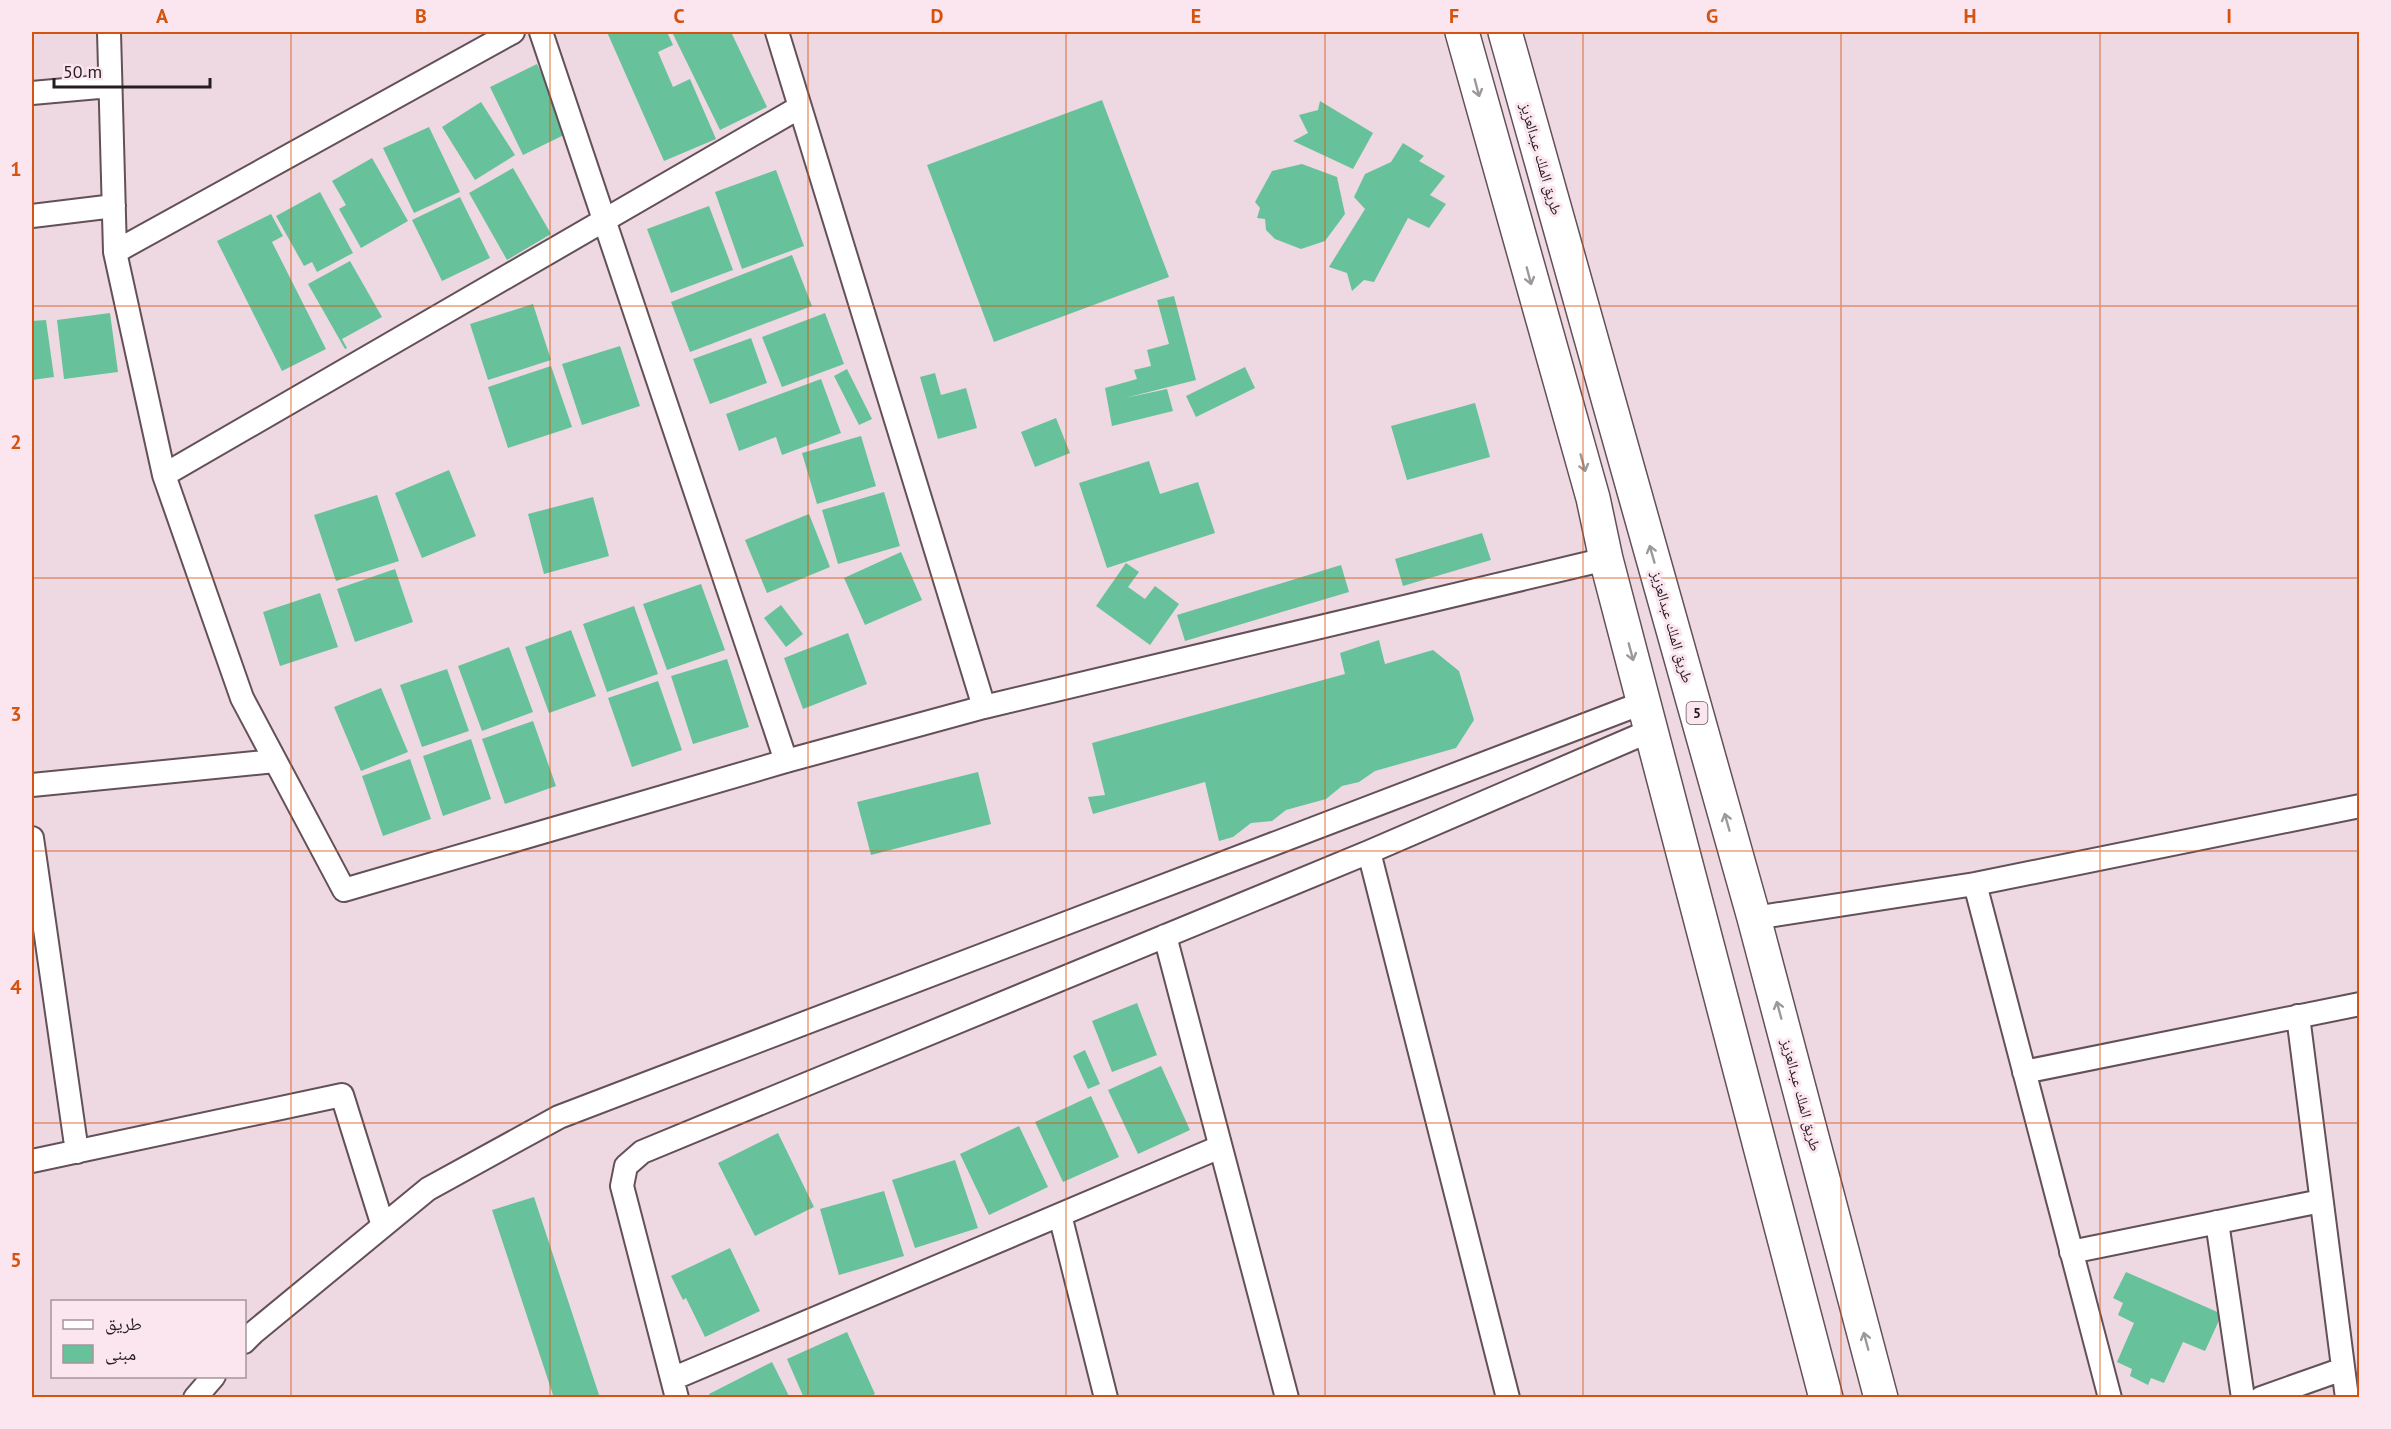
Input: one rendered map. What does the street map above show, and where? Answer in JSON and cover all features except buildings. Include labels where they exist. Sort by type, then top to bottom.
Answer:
[{"type":"highway","points":[[1462,32],[1593,498],[1606,559],[1826,1398]]},
{"type":"highway","name":"طريق الملك عبدالعزيز","points":[[1505,32],[1754,918],[1881,1398]]},
{"type":"street","points":[[109,32],[115,252],[164,475],[242,698],[344,890],[786,761],[984,707],[1606,559]]},
{"type":"street","points":[[115,252],[513,32]]},
{"type":"street","points":[[541,32],[786,761]]},
{"type":"street","points":[[777,32],[984,707]]},
{"type":"street","points":[[32,93],[110,86]]},
{"type":"street","points":[[164,475],[800,107]]},
{"type":"street","points":[[32,216],[114,206]]},
{"type":"street","points":[[1220,1147],[1060,1215],[675,1388],[622,1186],[626,1166],[642,1152],[1369,852],[1648,716]]},
{"type":"street","points":[[246,1340],[428,1190],[559,1117],[1648,716]]},
{"type":"street","points":[[32,785],[275,762]]},
{"type":"street","points":[[1754,918],[1975,884],[2360,806]]},
{"type":"street","points":[[32,837],[77,1152]]},
{"type":"street","points":[[1369,852],[1501,1395]]},
{"type":"street","points":[[1975,884],[2110,1398]]},
{"type":"street","points":[[1165,936],[1287,1398]]},
{"type":"street","points":[[2024,1072],[2360,1004]]},
{"type":"street","points":[[2298,1016],[2347,1398]]},
{"type":"street","points":[[32,1161],[342,1095],[384,1226]]},
{"type":"street","points":[[2071,1252],[2321,1201]]},
{"type":"street","points":[[1060,1215],[1106,1398]]},
{"type":"street","points":[[2217,1222],[2243,1398]]},
{"type":"street","points":[[2261,1398],[2343,1369]]},
{"type":"street","points":[[195,1398],[213,1378]]}]
